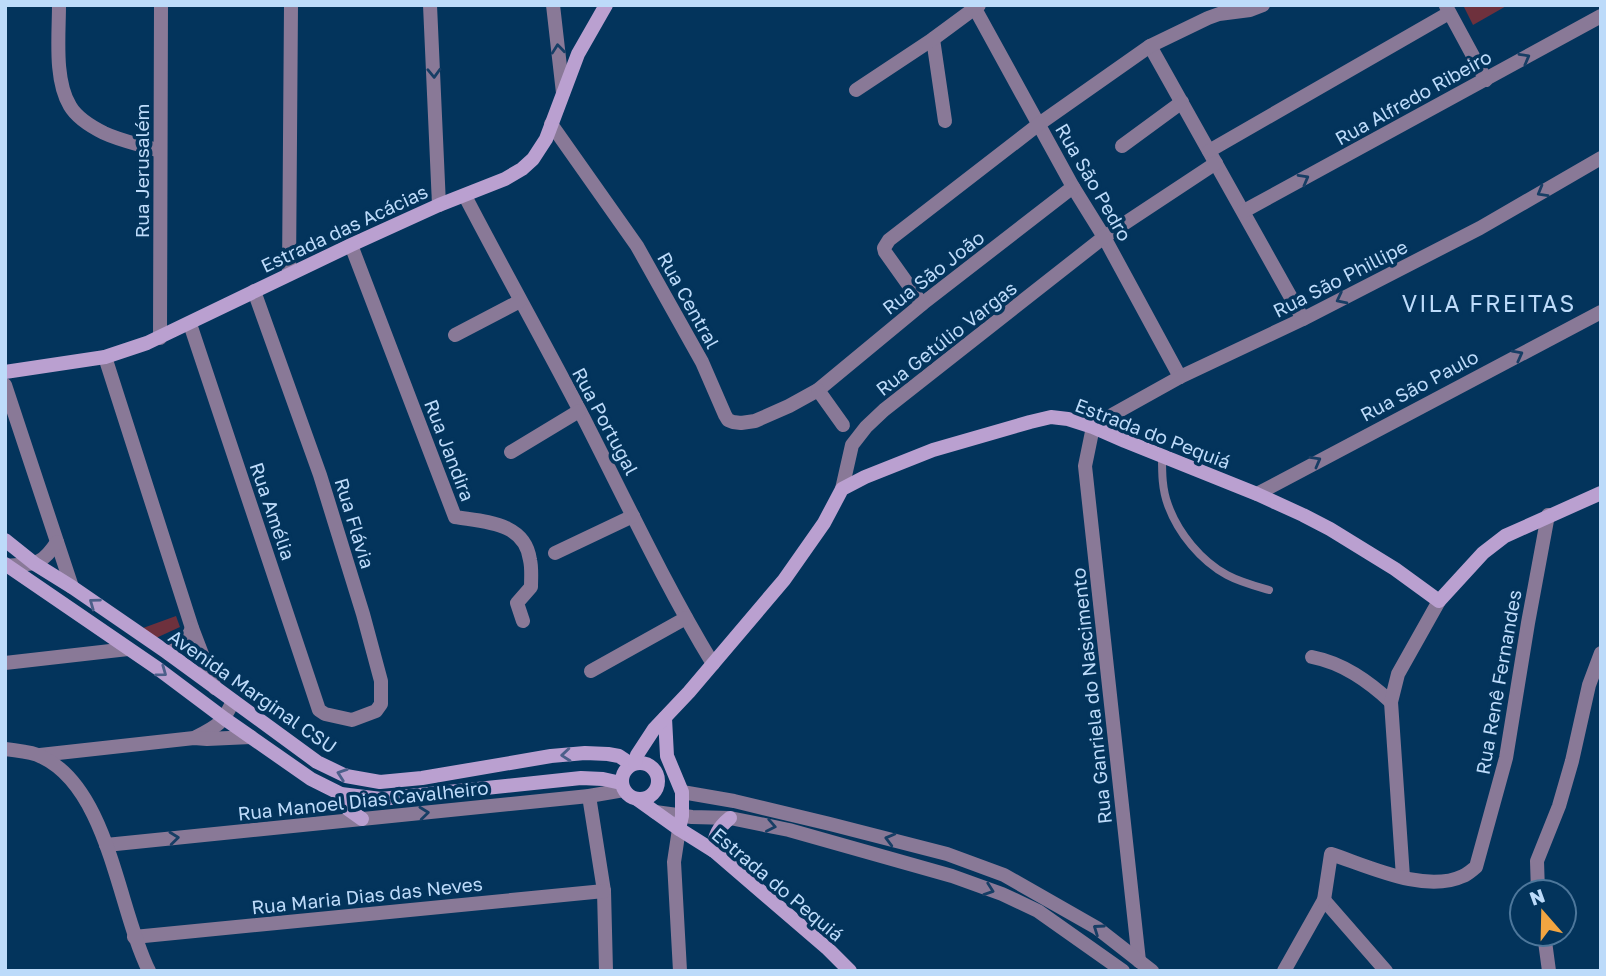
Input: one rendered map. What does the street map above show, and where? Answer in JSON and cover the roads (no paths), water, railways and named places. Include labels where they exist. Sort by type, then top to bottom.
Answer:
[{"type":"main road","name":"Estrada das Acácias","points":[[5,372],[105,357],[160,338],[351,245],[439,205],[505,179],[522,169],[533,159],[545,139],[578,54],[606,5]]},
{"type":"main road","name":"Estrada do Pequiá","points":[[842,489],[933,450],[1030,422],[1051,418],[1068,419],[1256,494],[1330,529],[1395,569],[1439,601]]},
{"type":"main road","points":[[633,764],[636,755],[665,718],[784,580],[824,523],[842,489]]},
{"type":"main road","points":[[1439,601],[1483,553],[1505,536],[1601,493]]},
{"type":"main road","name":"Avenida Marginal CSU","points":[[5,540],[35,564],[167,653],[330,769],[346,776],[380,782],[422,778],[551,756],[585,753],[619,756],[633,764]]},
{"type":"main road","name":"Avenida Marginal CSU","points":[[6,565],[311,779],[341,794],[381,799],[581,778],[603,779],[623,787]]},
{"type":"main road","points":[[103,632],[115,618]]},
{"type":"main road","points":[[665,718],[667,757],[663,773],[658,779],[656,788],[652,794],[637,799],[629,796],[623,787],[622,775],[626,769],[633,764],[647,764],[656,772],[658,779],[682,792]]},
{"type":"main road","points":[[667,757],[682,792],[681,823]]},
{"type":"main road","points":[[341,794],[348,809],[362,819]]},
{"type":"main road","name":"Estrada do Pequiá","points":[[637,799],[655,812],[681,823],[850,971]]},
{"type":"main road","points":[[713,851],[718,830],[730,818]]},
{"type":"street","points":[[59,5],[60,67],[64,93],[71,107],[81,119],[104,132],[160,152]]},
{"type":"street","name":"Rua Jerusalém","points":[[160,338],[161,5]]},
{"type":"street","points":[[289,275],[291,5]]},
{"type":"street","points":[[430,5],[439,205]]},
{"type":"street","points":[[553,5],[563,93]]},
{"type":"street","points":[[922,304],[885,252],[886,244],[1039,124],[1150,46],[1231,9],[1250,9],[1263,5]]},
{"type":"street","points":[[856,90],[933,39],[976,6]]},
{"type":"street","name":"Rua São Pedro","points":[[976,6],[1073,187],[1104,237],[1180,377]]},
{"type":"street","points":[[1447,9],[1486,80]]},
{"type":"street","name":"Rua Getúlio Vargas","points":[[842,489],[852,445],[884,410],[1104,237],[1213,157],[1447,9]]},
{"type":"street","name":"Rua Alfredo Ribeiro","points":[[1244,211],[1601,16]]},
{"type":"street","points":[[933,39],[945,121]]},
{"type":"street","points":[[1150,46],[1303,318]]},
{"type":"street","points":[[1122,146],[1182,102]]},
{"type":"street","name":"Rua Central","points":[[551,124],[638,246],[702,362],[728,420],[741,423],[755,421],[818,390]]},
{"type":"street","name":"Rua São Phillipe","points":[[1093,427],[1180,377],[1480,228],[1601,158]]},
{"type":"street","name":"Rua São João","points":[[818,390],[922,304],[1073,187]]},
{"type":"street","name":"Rua Portugal","points":[[465,196],[686,618],[713,664]]},
{"type":"street","name":"Rua Jandira","points":[[351,245],[455,517],[513,530],[524,542],[530,559],[531,587],[517,603],[523,621]]},
{"type":"street","name":"Rua Flávia","points":[[254,291],[320,475],[381,681],[381,704],[376,711],[352,720],[319,710]]},
{"type":"street","points":[[455,335],[520,301]]},
{"type":"street","name":"Rua São Paulo","points":[[1256,494],[1601,312]]},
{"type":"street","name":"Rua Amélia","points":[[190,324],[319,710]]},
{"type":"street","points":[[105,357],[192,628],[215,688]]},
{"type":"street","points":[[5,385],[72,587]]},
{"type":"street","points":[[818,390],[843,425]]},
{"type":"street","points":[[511,452],[579,411]]},
{"type":"street","name":"Rua Ganriela do Nascimento","points":[[1093,427],[1085,466],[1139,961]]},
{"type":"street","name":"Rua Renê Fernandes","points":[[1284,971],[1324,900],[1331,854],[1422,881],[1445,881],[1463,876],[1476,867],[1506,758],[1548,515]]},
{"type":"street","points":[[555,553],[633,516]]},
{"type":"street","points":[[6,565],[35,564],[49,555],[57,542]]},
{"type":"street","points":[[1403,877],[1391,702],[1398,674],[1439,601]]},
{"type":"street","points":[[591,671],[686,618]]},
{"type":"street","points":[[167,653],[188,638],[192,628]]},
{"type":"street","points":[[5,663],[128,649]]},
{"type":"street","points":[[1537,878],[1537,861],[1559,806],[1589,685],[1601,653]]},
{"type":"street","points":[[1312,657],[1327,660],[1368,681],[1391,702]]},
{"type":"street","points":[[194,738],[225,719],[233,701]]},
{"type":"street","points":[[5,749],[40,755],[194,738],[251,737]]},
{"type":"street","points":[[40,755],[52,762],[84,795],[106,845],[134,937],[149,970],[141,971]]},
{"type":"street","name":"Rua Manoel Dias Cavalheiro","points":[[106,845],[589,796],[623,787]]},
{"type":"street","points":[[682,792],[734,801],[855,830],[947,855],[1004,875],[1097,928],[1152,971]]},
{"type":"street","points":[[589,796],[604,891],[606,971]]},
{"type":"street","points":[[680,971],[674,862],[681,823],[730,818],[789,830],[952,876],[1002,894],[1038,911],[1123,971]]},
{"type":"street","points":[[850,848],[855,830]]},
{"type":"street","name":"Rua Maria Dias das Neves","points":[[134,937],[604,891]]},
{"type":"street","points":[[1324,900],[1386,971]]},
{"type":"street","points":[[1546,948],[1549,971]]},
{"type":"lane","points":[[1162,456],[1162,481],[1168,505],[1179,527],[1199,554],[1227,575],[1269,590]]},
{"type":"district","name":"VILA FREITAS","points":[[1489,303]]}]
